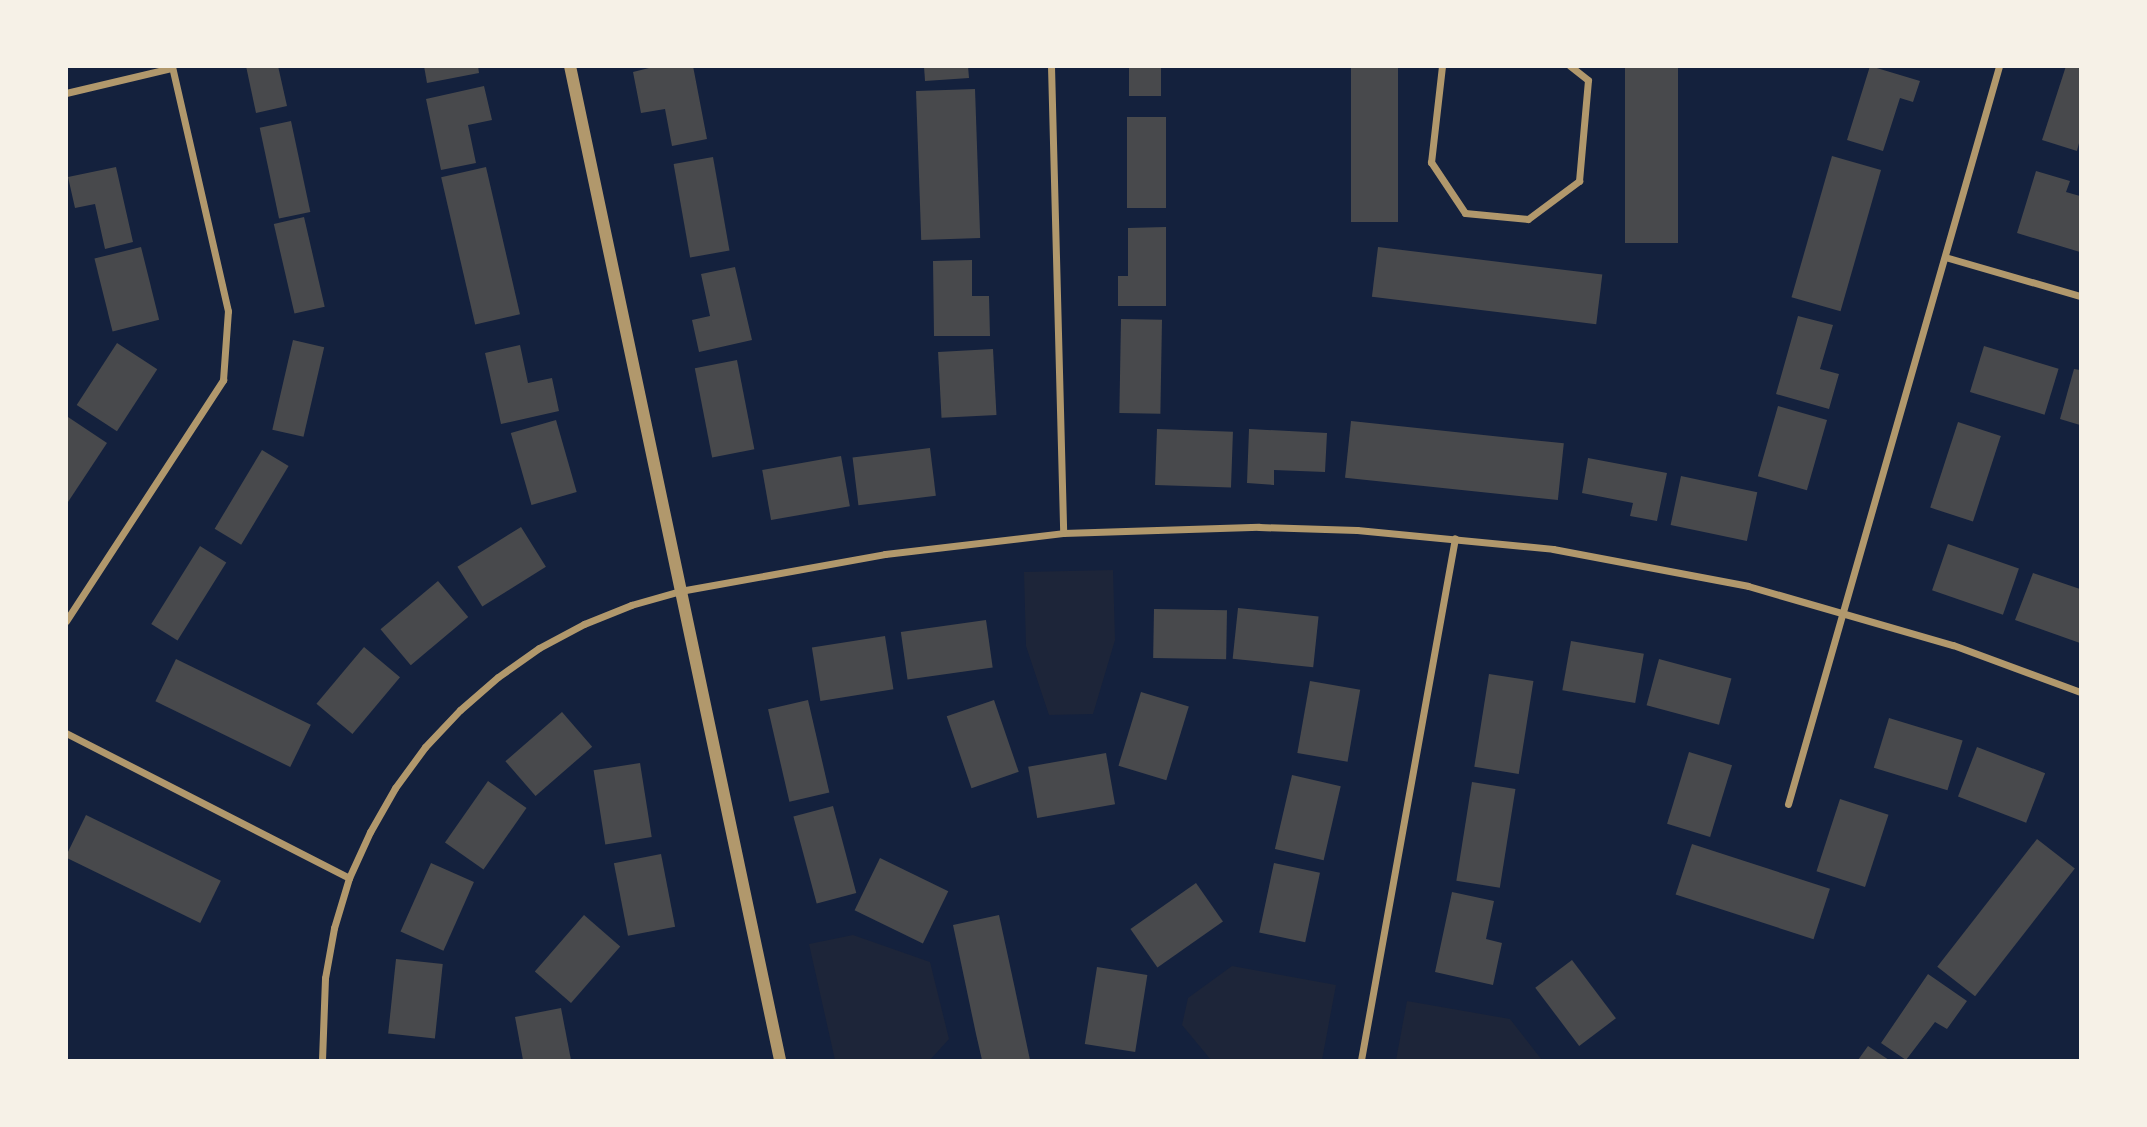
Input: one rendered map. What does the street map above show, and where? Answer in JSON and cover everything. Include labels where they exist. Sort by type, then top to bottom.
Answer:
[{"type":"street","points":[[570,66],[780,1060]]},
{"type":"street","points":[[1051,66],[1063,533]]},
{"type":"street","points":[[1442,66],[1431,162],[1465,213],[1528,219],[1579,181],[1588,80],[1570,66]]},
{"type":"street","points":[[1788,804],[1999,66]]},
{"type":"street","points":[[66,93],[172,67],[228,311],[223,380],[66,621]]},
{"type":"street","points":[[1945,257],[2081,296]]},
{"type":"street","points":[[322,1060],[325,978],[334,928],[349,878],[370,832],[395,788],[425,747],[469,702],[539,648],[584,624],[631,605],[680,592],[885,554],[1063,533],[1259,527],[1455,538],[1651,566],[1844,611],[1953,645],[2081,692]]},
{"type":"street","points":[[1361,1060],[1455,538]]},
{"type":"street","points":[[66,733],[349,878]]},
{"type":"shaded area","points":[[1113,570],[1115,640],[1093,714],[1049,715],[1026,646],[1024,572]]},
{"type":"shaded area","points":[[853,935],[930,962],[949,1039],[930,1060],[835,1060],[809,944]]},
{"type":"shaded area","points":[[1232,966],[1336,985],[1322,1060],[1211,1060],[1182,1025],[1188,998]]},
{"type":"shaded area","points":[[1407,1001],[1510,1019],[1542,1060],[1396,1060]]},
{"type":"building","points":[[246,66],[278,66],[287,106],[256,113]]},
{"type":"building","points":[[424,66],[478,66],[479,73],[427,83]]},
{"type":"building","points":[[657,66],[693,66],[707,139],[672,146],[665,109],[641,113],[633,72]]},
{"type":"building","points":[[924,66],[968,66],[969,78],[925,81]]},
{"type":"building","points":[[1129,66],[1161,66],[1161,96],[1129,96]]},
{"type":"building","points":[[1351,66],[1398,66],[1398,222],[1351,222]]},
{"type":"building","points":[[1625,66],[1678,66],[1678,243],[1625,243]]},
{"type":"building","points":[[1870,66],[1920,81],[1913,102],[1900,98],[1883,151],[1847,140]]},
{"type":"building","points":[[2066,66],[2080,66],[2080,139],[2077,151],[2042,140]]},
{"type":"building","points":[[484,86],[492,120],[468,125],[476,163],[441,170],[426,99]]},
{"type":"building","points":[[975,89],[980,238],[921,240],[916,91]]},
{"type":"building","points":[[1127,117],[1166,117],[1166,208],[1127,208]]},
{"type":"building","points":[[291,121],[310,212],[279,219],[260,128]]},
{"type":"building","points":[[1832,156],[1881,170],[1841,311],[1791,297]]},
{"type":"building","points":[[713,157],[729,251],[690,258],[674,164]]},
{"type":"building","points":[[116,167],[133,242],[105,249],[95,204],[75,208],[68,177]]},
{"type":"building","points":[[486,167],[520,314],[475,324],[441,177]]},
{"type":"building","points":[[2036,171],[2070,181],[2066,192],[2080,196],[2080,252],[2017,233]]},
{"type":"building","points":[[304,217],[325,307],[294,314],[274,224]]},
{"type":"building","points":[[1166,227],[1166,306],[1118,306],[1118,276],[1128,276],[1128,228]]},
{"type":"building","points":[[141,247],[159,320],[113,331],[94,259]]},
{"type":"building","points":[[1378,247],[1602,275],[1596,324],[1372,297]]},
{"type":"building","points":[[972,260],[972,296],[989,296],[990,336],[934,336],[933,261]]},
{"type":"building","points":[[735,267],[752,340],[699,352],[692,320],[710,316],[701,274]]},
{"type":"building","points":[[1798,316],[1833,325],[1820,369],[1839,374],[1829,409],[1776,394]]},
{"type":"building","points":[[1121,319],[1162,320],[1160,414],[1119,413]]},
{"type":"building","points":[[293,340],[324,347],[303,437],[272,430]]},
{"type":"building","points":[[117,343],[157,369],[117,431],[77,405]]},
{"type":"building","points":[[520,345],[528,383],[552,378],[559,411],[501,424],[485,353]]},
{"type":"building","points":[[1984,346],[2059,369],[2045,415],[1970,392]]},
{"type":"building","points":[[993,349],[996,415],[942,418],[938,352]]},
{"type":"building","points":[[737,360],[754,449],[712,458],[695,368]]},
{"type":"building","points":[[2074,369],[2080,370],[2080,425],[2060,419]]},
{"type":"building","points":[[1778,406],[1827,420],[1807,490],[1758,476]]},
{"type":"building","points":[[68,417],[107,443],[66,505],[66,420]]},
{"type":"building","points":[[556,420],[577,492],[531,505],[511,433]]},
{"type":"building","points":[[1351,421],[1564,443],[1558,500],[1345,478]]},
{"type":"building","points":[[1958,422],[2001,436],[1973,522],[1930,508]]},
{"type":"building","points":[[1157,429],[1233,432],[1231,488],[1155,485]]},
{"type":"building","points":[[1249,429],[1327,433],[1325,472],[1274,470],[1274,485],[1247,483]]},
{"type":"building","points":[[930,448],[936,496],[858,505],[853,458]]},
{"type":"building","points":[[262,450],[289,466],[241,545],[215,529]]},
{"type":"building","points":[[841,456],[850,506],[771,520],[762,470]]},
{"type":"building","points":[[1588,458],[1667,473],[1657,521],[1630,516],[1633,503],[1582,493]]},
{"type":"building","points":[[1681,476],[1757,492],[1747,541],[1671,525]]},
{"type":"building","points":[[521,527],[546,567],[482,607],[457,567]]},
{"type":"building","points":[[1948,544],[2019,568],[2003,615],[1932,590]]},
{"type":"building","points":[[200,546],[226,562],[178,640],[151,624]]},
{"type":"building","points":[[2033,573],[2080,589],[2080,643],[2015,620]]},
{"type":"building","points":[[438,581],[468,617],[411,665],[381,629]]},
{"type":"building","points":[[1238,608],[1319,616],[1313,667],[1233,659]]},
{"type":"building","points":[[1154,609],[1227,610],[1226,659],[1153,658]]},
{"type":"building","points":[[986,620],[993,668],[908,680],[901,632]]},
{"type":"building","points":[[885,636],[893,689],[820,701],[812,648]]},
{"type":"building","points":[[1571,641],[1644,654],[1635,703],[1562,690]]},
{"type":"building","points":[[364,647],[400,677],[352,734],[316,704]]},
{"type":"building","points":[[176,659],[311,725],[290,767],[155,701]]},
{"type":"building","points":[[1659,659],[1731,678],[1719,725],[1647,705]]},
{"type":"building","points":[[1489,674],[1533,681],[1519,774],[1474,767]]},
{"type":"building","points":[[1310,681],[1360,690],[1348,762],[1297,753]]},
{"type":"building","points":[[1141,692],[1189,707],[1166,780],[1118,766]]},
{"type":"building","points":[[808,700],[829,793],[789,802],[768,709]]},
{"type":"building","points":[[994,700],[1019,772],[971,788],[947,716]]},
{"type":"building","points":[[562,712],[592,747],[536,796],[505,761]]},
{"type":"building","points":[[1889,718],[1963,741],[1947,790],[1874,768]]},
{"type":"building","points":[[1977,747],[2045,773],[2026,823],[1958,796]]},
{"type":"building","points":[[1689,752],[1732,765],[1710,837],[1667,824]]},
{"type":"building","points":[[1106,753],[1115,804],[1037,818],[1028,767]]},
{"type":"building","points":[[640,763],[652,837],[605,844],[594,770]]},
{"type":"building","points":[[1292,775],[1341,786],[1324,860],[1275,849]]},
{"type":"building","points":[[488,781],[527,808],[483,869],[445,842]]},
{"type":"building","points":[[1472,782],[1515,789],[1500,888],[1456,881]]},
{"type":"building","points":[[1840,799],[1889,815],[1865,887],[1817,871]]},
{"type":"building","points":[[833,806],[856,893],[817,904],[793,817]]},
{"type":"building","points":[[86,815],[221,881],[200,923],[66,858]]},
{"type":"building","points":[[2037,839],[2075,869],[1975,996],[1937,967]]},
{"type":"building","points":[[1692,844],[1830,889],[1814,939],[1676,894]]},
{"type":"building","points":[[661,854],[675,927],[628,936],[614,863]]},
{"type":"building","points":[[880,858],[948,891],[923,943],[855,910]]},
{"type":"building","points":[[431,863],[474,882],[443,951],[400,932]]},
{"type":"building","points":[[1274,863],[1320,873],[1305,942],[1259,932]]},
{"type":"building","points":[[1196,883],[1223,922],[1157,967],[1130,929]]},
{"type":"building","points":[[1452,892],[1494,901],[1486,939],[1502,943],[1493,985],[1435,972]]},
{"type":"building","points":[[584,915],[620,946],[571,1003],[535,972]]},
{"type":"building","points":[[999,915],[1030,1060],[982,1060],[976,1034],[953,925]]},
{"type":"building","points":[[396,959],[443,964],[435,1039],[388,1034]]},
{"type":"building","points":[[1572,960],[1616,1018],[1579,1046],[1535,988]]},
{"type":"building","points":[[1097,967],[1147,975],[1135,1052],[1085,1044]]},
{"type":"building","points":[[1928,974],[1967,1001],[1947,1029],[1935,1022],[1906,1060],[1881,1043]]},
{"type":"building","points":[[561,1008],[571,1060],[523,1060],[515,1017]]},
{"type":"building","points":[[1868,1046],[1889,1060],[1858,1060]]}]
